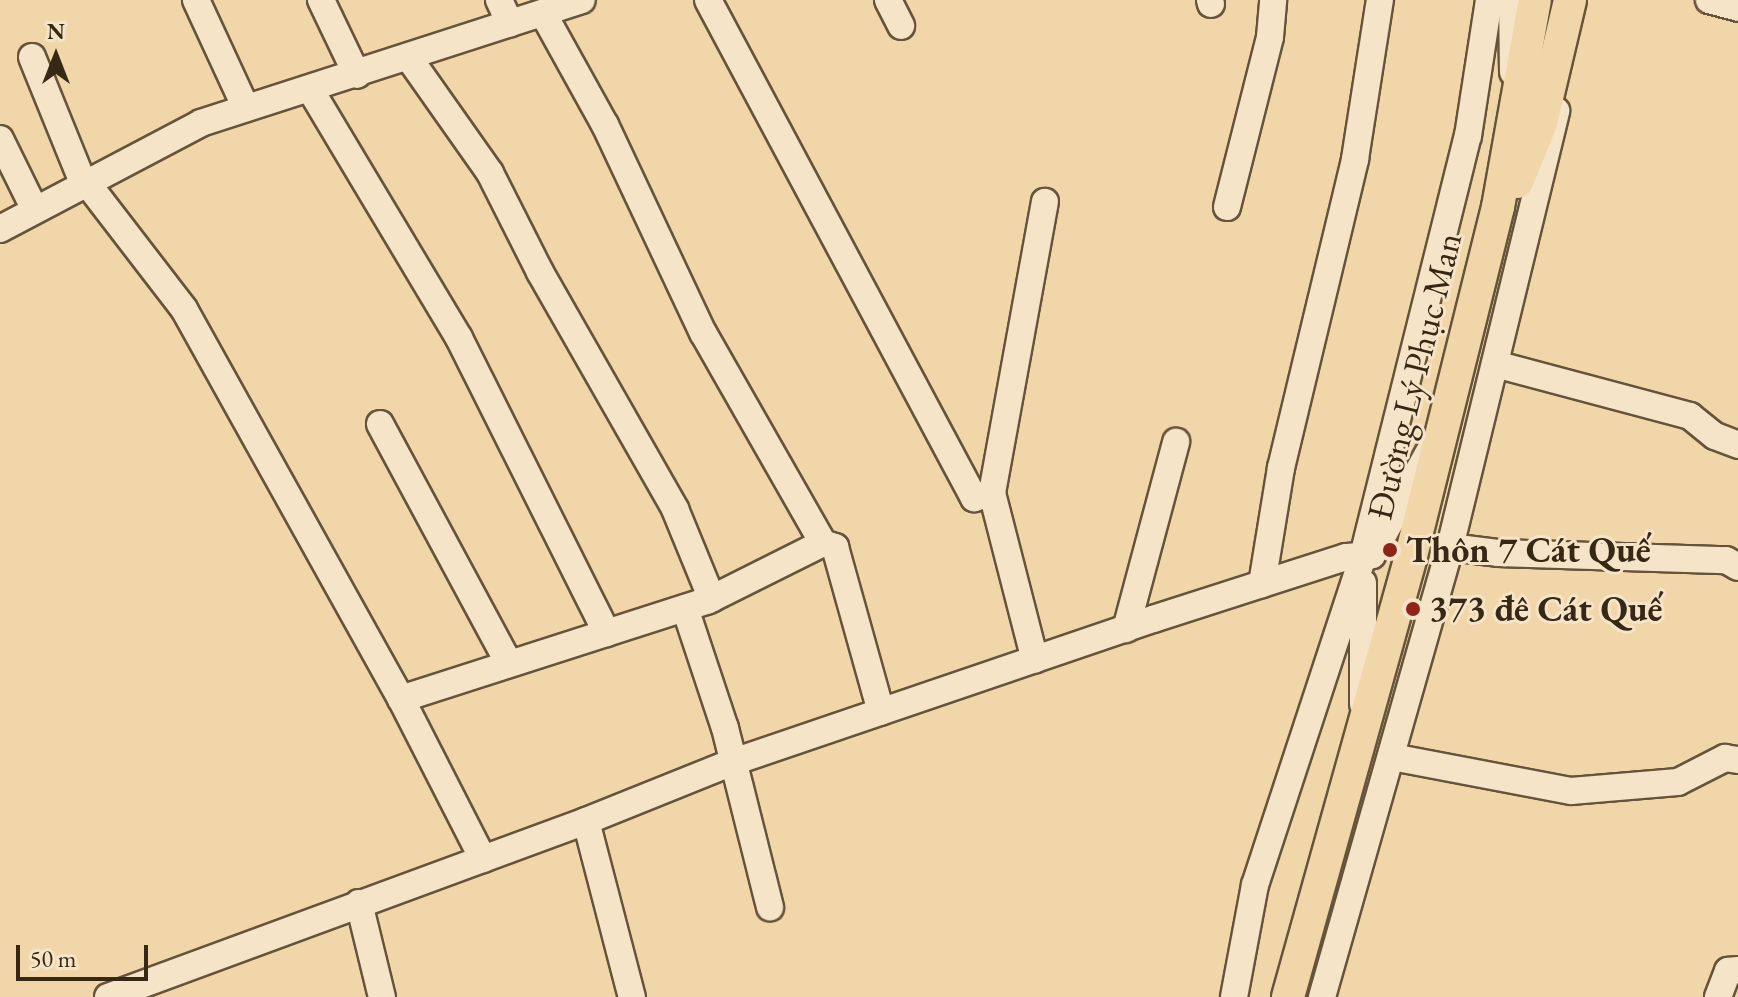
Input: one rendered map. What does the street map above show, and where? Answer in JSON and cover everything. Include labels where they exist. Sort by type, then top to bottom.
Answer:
[{"type":"main road","name":"Đường Lý Phục Man","points":[[1288,997],[1363,716],[1398,602],[1498,207],[1517,117],[1535,0]]},
{"type":"main road","points":[[1498,207],[1526,172],[1570,0]]},
{"type":"street","points":[[196,0],[246,108]]},
{"type":"street","points":[[321,0],[357,75]]},
{"type":"street","points":[[499,0],[510,24]]},
{"type":"street","points":[[0,229],[201,123],[582,0]]},
{"type":"street","points":[[708,0],[974,498],[992,493]]},
{"type":"street","points":[[888,0],[901,26]]},
{"type":"street","points":[[1227,207],[1270,37],[1273,0]]},
{"type":"street","points":[[1262,584],[1281,468],[1355,159],[1380,0]]},
{"type":"street","points":[[1234,997],[1255,885],[1363,556],[1468,136],[1489,0]]},
{"type":"street","points":[[1512,0],[1517,117]]},
{"type":"street","points":[[1322,997],[1450,547],[1576,31],[1579,0]]},
{"type":"street","points":[[1709,0],[1738,8]]},
{"type":"street","points":[[543,13],[605,125],[703,333],[823,543],[835,547],[881,712]]},
{"type":"street","points":[[32,57],[85,184],[184,309],[401,699],[483,859]]},
{"type":"street","points":[[409,58],[490,173],[540,272],[675,509],[712,599]]},
{"type":"street","points":[[310,89],[459,338],[607,633]]},
{"type":"street","points":[[0,139],[35,210]]},
{"type":"street","points":[[1035,660],[992,493],[1045,202]]},
{"type":"street","points":[[1495,364],[1690,416],[1715,436],[1738,445]]},
{"type":"street","points":[[380,424],[509,664]]},
{"type":"street","points":[[108,997],[586,821],[733,762],[1262,584],[1372,555],[1443,425]]},
{"type":"street","points":[[1126,629],[1176,442]]},
{"type":"street","points":[[401,699],[712,599],[823,543]]},
{"type":"street","points":[[1450,547],[1498,553],[1726,560],[1738,567]]},
{"type":"street","points":[[1363,556],[1363,716]]},
{"type":"street","points":[[1398,602],[1402,724]]},
{"type":"street","points":[[685,608],[733,762],[770,907]]},
{"type":"street","points":[[1392,757],[1571,791],[1678,782],[1725,758],[1738,760]]},
{"type":"street","points":[[1310,997],[1339,871],[1339,814]]},
{"type":"street","points":[[586,821],[632,997]]},
{"type":"street","points":[[359,903],[382,997]]},
{"type":"street","points":[[1718,997],[1728,971],[1738,970]]},
{"type":"place","name":"Thôn 7 Cát Quế","points":[[1390,550]]},
{"type":"place","name":"373 đê Cát Quế","points":[[1413,609]]}]
